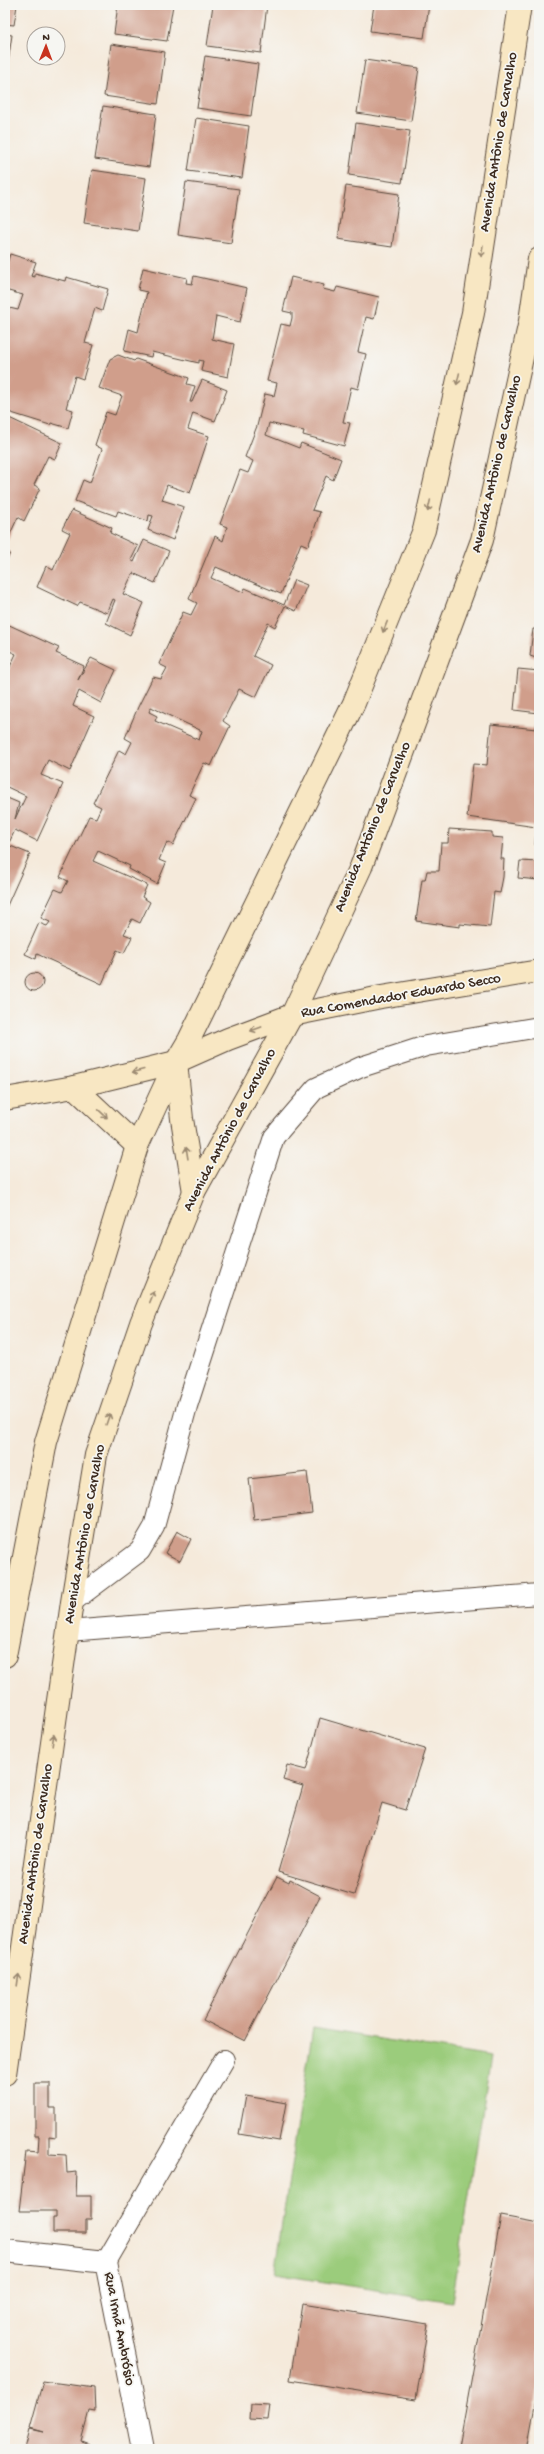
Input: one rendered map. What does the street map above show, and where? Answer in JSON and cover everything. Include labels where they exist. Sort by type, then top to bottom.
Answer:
[{"type":"main road","name":"Avenida Antônio de Carvalho","points":[[5,1656],[46,1442],[137,1146],[176,1062],[192,1034],[354,703],[424,530],[473,313],[520,5]]},
{"type":"main road","name":"Avenida Antônio de Carvalho","points":[[5,2074],[72,1602],[96,1455],[141,1323],[194,1192],[292,1015],[361,867],[482,540],[530,321],[539,259]]},
{"type":"main road","name":"Rua Comendador Eduardo Secco","points":[[5,1099],[74,1087],[176,1062],[228,1039],[292,1015],[381,996],[539,972]]},
{"type":"main road","points":[[176,1062],[182,1119],[194,1192]]},
{"type":"main road","points":[[74,1087],[137,1146]]},
{"type":"street","name":"Rua Irmã Ambrósio","points":[[5,2251],[106,2262],[143,2449]]},
{"type":"lane","points":[[72,1602],[140,1551],[154,1527],[187,1406],[274,1137],[316,1088],[361,1067],[426,1046],[539,1027]]},
{"type":"lane","points":[[68,1631],[539,1594]]},
{"type":"lane","points":[[106,2262],[224,2060]]},
{"type":"green space","points":[[313,2028],[491,2057],[452,2302],[274,2274]]},
{"type":"building","points":[[5,5],[17,5],[14,25],[5,24]]},
{"type":"building","points":[[118,5],[173,5],[167,41],[114,34]]},
{"type":"building","points":[[213,5],[267,5],[261,53],[207,46]]},
{"type":"building","points":[[374,5],[429,5],[424,38],[370,31]]},
{"type":"building","points":[[5,34],[12,35],[6,76],[5,75]]},
{"type":"building","points":[[111,44],[165,52],[158,104],[104,96]]},
{"type":"building","points":[[205,56],[258,64],[251,116],[197,108]]},
{"type":"building","points":[[365,60],[419,68],[411,121],[357,113]]},
{"type":"building","points":[[103,106],[156,114],[149,167],[95,159]]},
{"type":"building","points":[[196,118],[249,126],[242,178],[188,171]]},
{"type":"building","points":[[356,123],[410,131],[402,183],[349,175]]},
{"type":"building","points":[[92,170],[146,178],[138,231],[84,223]]},
{"type":"building","points":[[186,182],[239,189],[231,243],[178,235]]},
{"type":"building","points":[[346,186],[399,194],[392,247],[338,239]]},
{"type":"building","points":[[10,254],[36,262],[31,276],[35,277],[35,273],[65,281],[66,277],[108,289],[102,311],[95,308],[85,343],[93,345],[83,379],[75,376],[66,408],[73,410],[68,428],[51,423],[50,425],[5,411],[5,307],[18,310],[23,295],[5,290],[5,270]]},
{"type":"building","points":[[143,268],[187,278],[186,283],[192,284],[194,276],[247,288],[240,322],[216,316],[212,339],[234,344],[228,377],[201,371],[203,361],[199,360],[199,363],[152,352],[151,357],[124,351],[129,329],[138,332],[147,292],[138,290]]},
{"type":"building","points":[[291,277],[324,285],[323,289],[335,292],[337,287],[379,297],[374,319],[366,317],[358,352],[366,354],[358,389],[351,387],[343,422],[350,423],[344,446],[303,435],[304,431],[269,423],[266,435],[299,448],[301,443],[341,459],[333,480],[326,476],[312,510],[320,512],[308,546],[301,543],[281,594],[216,567],[211,578],[243,592],[245,588],[284,605],[294,580],[307,585],[296,611],[285,606],[275,627],[268,623],[253,656],[271,665],[256,697],[239,689],[223,721],[230,726],[211,766],[204,763],[189,795],[196,798],[173,845],[167,842],[159,860],[166,863],[157,884],[129,869],[130,866],[98,851],[93,861],[147,885],[142,897],[150,902],[140,923],[132,919],[124,934],[132,937],[124,953],[117,950],[102,984],[37,954],[36,959],[25,954],[39,923],[47,926],[50,922],[41,918],[55,889],[62,892],[68,881],[60,877],[89,816],[96,818],[101,807],[93,803],[119,750],[126,754],[132,742],[125,738],[153,677],[161,679],[167,668],[159,664],[183,612],[191,615],[197,603],[189,599],[215,536],[223,541],[227,527],[220,524],[240,470],[248,473],[253,461],[245,457],[257,426],[265,394],[274,396],[277,383],[267,381],[281,324],[290,326],[292,318],[292,313],[283,311]],"holes":[[[151,707],[202,731],[199,740],[155,721],[157,716],[149,712]]]},
{"type":"building","points":[[118,355],[134,361],[136,359],[189,378],[187,384],[195,386],[190,402],[192,402],[202,380],[227,390],[215,421],[193,413],[188,429],[209,436],[190,493],[167,485],[162,500],[184,507],[173,540],[148,530],[153,516],[149,515],[148,521],[118,511],[116,516],[75,501],[83,480],[90,483],[102,449],[95,445],[106,412],[115,415],[122,396],[99,388],[110,359]]},
{"type":"building","points":[[5,416],[62,443],[55,459],[48,456],[34,485],[40,488],[24,521],[18,517],[5,545]]},
{"type":"building","points":[[72,510],[112,528],[110,533],[138,546],[131,560],[134,562],[144,540],[169,551],[155,583],[133,573],[129,581],[123,594],[144,603],[130,635],[106,623],[115,600],[113,599],[107,613],[80,602],[77,606],[37,587],[46,566],[53,570],[70,533],[62,529]]},
{"type":"building","points":[[5,550],[10,553],[5,565]]},
{"type":"building","points":[[5,623],[59,648],[56,653],[84,666],[78,680],[91,658],[116,670],[101,703],[79,691],[73,706],[94,716],[70,771],[48,760],[41,775],[63,784],[37,841],[15,830],[8,845],[30,854],[5,910],[5,797],[19,803],[15,819],[26,796],[5,786],[5,677],[16,654],[5,649]]},
{"type":"building","points":[[533,629],[539,629],[539,659],[530,656]]},
{"type":"building","points":[[518,669],[539,671],[539,713],[514,710]]},
{"type":"building","points":[[537,715],[539,715],[539,845],[535,845],[536,827],[467,817],[473,764],[487,765],[491,724],[536,729]]},
{"type":"building","points":[[449,829],[492,832],[492,837],[503,838],[501,859],[504,859],[503,877],[500,893],[494,892],[490,927],[460,924],[460,927],[416,921],[422,880],[425,880],[427,871],[439,871],[441,843],[448,843]]},
{"type":"building","points":[[520,861],[539,862],[539,880],[518,878]]},
{"type":"building","points":[[34,973],[40,976],[43,982],[40,988],[34,991],[28,988],[25,982],[28,976]]},
{"type":"building","points":[[307,1472],[312,1513],[254,1520],[249,1479]]},
{"type":"building","points":[[177,1531],[191,1539],[180,1561],[165,1553]]},
{"type":"building","points":[[320,1718],[425,1749],[405,1810],[382,1803],[354,1895],[278,1872],[303,1786],[283,1780],[287,1765],[306,1770]]},
{"type":"building","points":[[277,1877],[289,1883],[290,1880],[320,1896],[245,2041],[203,2020]]},
{"type":"building","points":[[35,2083],[50,2083],[50,2108],[56,2108],[56,2137],[49,2136],[49,2154],[66,2155],[67,2173],[77,2172],[76,2196],[91,2196],[91,2219],[86,2219],[86,2233],[53,2233],[53,2218],[56,2218],[56,2211],[19,2211],[26,2151],[38,2152],[39,2136],[35,2136]]},
{"type":"building","points":[[246,2096],[286,2103],[279,2141],[239,2134]]},
{"type":"building","points":[[501,2216],[539,2223],[539,2383],[527,2449],[469,2449],[459,2447]]},
{"type":"building","points":[[302,2304],[428,2324],[416,2400],[290,2380]]},
{"type":"building","points":[[43,2381],[94,2388],[95,2412],[89,2411],[81,2441],[89,2444],[88,2449],[25,2449],[30,2429],[44,2432],[30,2428]]},
{"type":"building","points":[[251,2404],[269,2405],[267,2420],[250,2419]]}]
